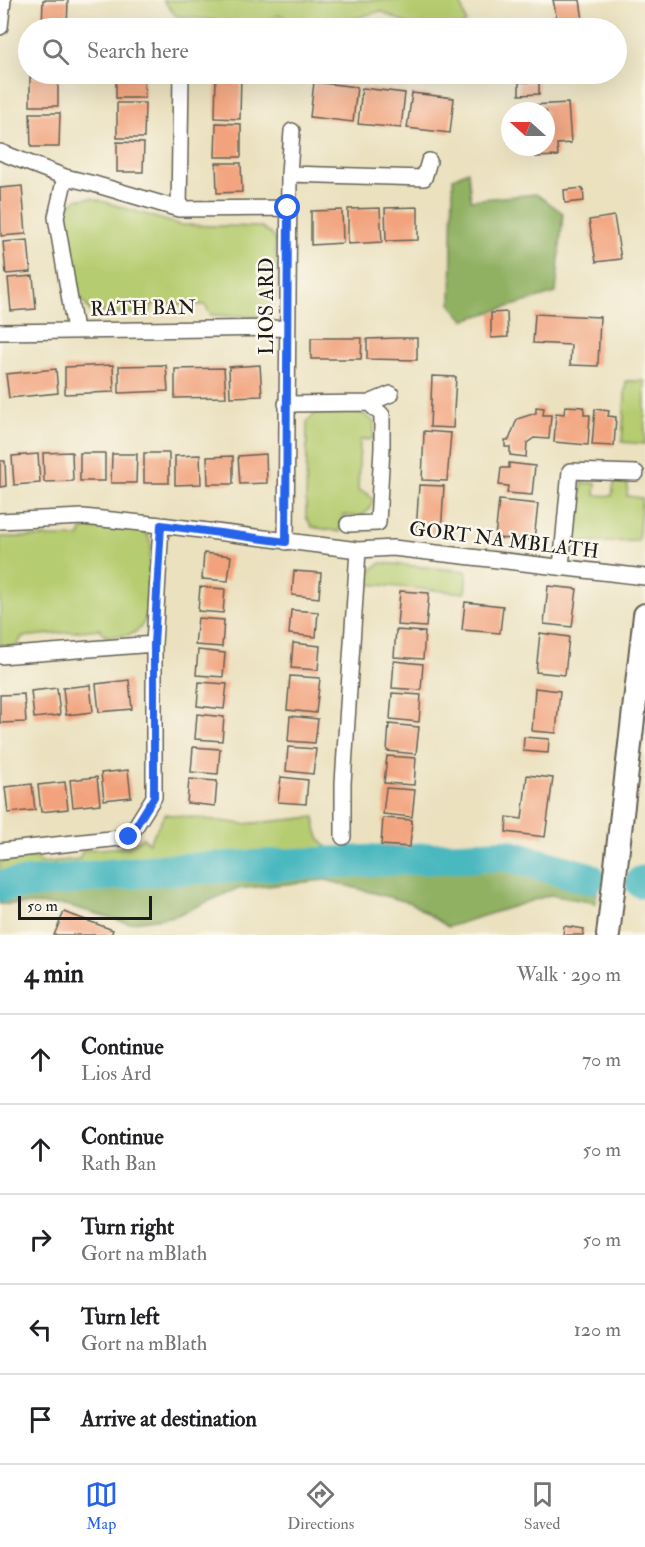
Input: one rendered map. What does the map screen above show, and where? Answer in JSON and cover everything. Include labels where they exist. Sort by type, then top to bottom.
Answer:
[{"type":"main road","points":[[608,935],[645,615]]},
{"type":"street","points":[[0,27],[3,0]]},
{"type":"street","points":[[179,209],[181,84]]},
{"type":"street","name":"LIOS ARD","points":[[286,404],[288,208],[292,131]]},
{"type":"street","points":[[0,152],[65,177],[179,209],[288,208]]},
{"type":"street","points":[[289,174],[424,178],[429,161]]},
{"type":"street","points":[[65,177],[56,217],[75,330]]},
{"type":"street","name":"RATH BAN","points":[[0,332],[287,328]]},
{"type":"street","points":[[286,542],[286,404],[369,403],[391,394]]},
{"type":"street","points":[[348,524],[378,523],[382,415],[369,403]]},
{"type":"street","points":[[561,567],[570,471],[636,473]]},
{"type":"street","name":"GORT NA MBLATH","points":[[0,521],[83,517],[358,550],[393,548],[645,577]]},
{"type":"street","points":[[0,851],[129,837],[154,797],[154,644],[161,525]]},
{"type":"street","points":[[343,837],[343,783],[358,550]]},
{"type":"street","points":[[0,656],[154,644]]},
{"type":"green space","points":[[163,0],[460,0],[465,18],[395,18],[381,11],[356,18],[286,18],[280,15],[272,18],[176,16]]},
{"type":"green space","points":[[468,171],[471,200],[536,194],[563,213],[556,293],[464,320],[451,305],[453,178]]},
{"type":"green space","points":[[92,198],[180,225],[262,227],[275,238],[277,297],[263,317],[211,315],[205,305],[153,304],[149,314],[91,312],[78,295],[67,220],[68,207],[77,199]]},
{"type":"green space","points":[[626,381],[645,381],[645,444],[622,442]]},
{"type":"green space","points":[[359,411],[374,422],[374,439],[360,440],[358,490],[368,494],[373,500],[370,509],[360,517],[343,515],[340,532],[312,527],[306,517],[307,422],[315,413]]},
{"type":"green space","points":[[614,482],[628,483],[627,496],[642,498],[638,541],[576,543],[582,483],[596,483],[595,495],[612,496]]},
{"type":"green space","points":[[84,528],[137,529],[148,535],[151,545],[146,617],[143,624],[135,632],[125,635],[105,636],[100,629],[22,637],[17,646],[0,648],[0,537],[79,537]]},
{"type":"green space","points":[[382,563],[465,571],[467,573],[465,593],[368,584],[371,570]]},
{"type":"green space","points":[[165,814],[244,824],[315,817],[318,836],[326,846],[340,850],[359,847],[363,857],[0,877],[0,861],[35,856],[41,863],[79,859],[83,850],[128,847],[143,838],[149,843]]},
{"type":"green space","points":[[506,845],[596,867],[596,903],[550,895],[448,927],[411,903],[326,880],[236,889],[175,916],[128,923],[66,905],[0,904],[0,882]]},
{"type":"building","points":[[43,0],[68,0],[67,18],[42,18]]},
{"type":"building","points":[[553,0],[580,0],[583,18],[557,18]]},
{"type":"building","points":[[30,84],[58,84],[58,106],[30,106]]},
{"type":"building","points":[[116,84],[144,84],[145,98],[116,98]]},
{"type":"building","points":[[216,84],[241,84],[240,119],[215,118]]},
{"type":"building","points":[[314,84],[357,87],[353,122],[310,117]]},
{"type":"building","points":[[519,84],[539,84],[539,94],[519,95]]},
{"type":"building","points":[[362,88],[405,93],[401,128],[358,124]]},
{"type":"building","points":[[412,93],[454,98],[450,133],[407,128]]},
{"type":"building","points":[[117,103],[145,103],[144,138],[117,138]]},
{"type":"building","points":[[568,103],[571,143],[557,144],[558,156],[535,157],[555,156],[555,104]]},
{"type":"building","points":[[30,113],[60,113],[59,147],[31,147]]},
{"type":"building","points":[[216,123],[241,124],[241,157],[215,157]]},
{"type":"building","points":[[117,142],[144,143],[143,172],[117,172]]},
{"type":"building","points":[[216,163],[241,163],[242,192],[217,193]]},
{"type":"building","points":[[22,186],[26,234],[1,236],[0,188]]},
{"type":"building","points":[[583,188],[584,201],[565,203],[564,190]]},
{"type":"building","points":[[418,207],[418,240],[386,241],[385,208]]},
{"type":"building","points":[[380,208],[382,242],[348,244],[348,209]]},
{"type":"building","points":[[342,210],[343,243],[311,245],[311,211]]},
{"type":"building","points":[[614,216],[621,259],[596,262],[589,220]]},
{"type":"building","points":[[28,240],[31,272],[6,274],[3,242]]},
{"type":"building","points":[[33,276],[36,309],[11,311],[8,278]]},
{"type":"building","points":[[507,312],[508,337],[491,338],[491,313]]},
{"type":"building","points":[[535,314],[600,317],[598,366],[570,365],[571,345],[533,343]]},
{"type":"building","points":[[311,338],[362,338],[361,359],[311,359]]},
{"type":"building","points":[[417,338],[417,360],[367,359],[367,339]]},
{"type":"building","points":[[113,365],[114,392],[65,394],[65,367]]},
{"type":"building","points":[[166,365],[168,391],[119,393],[119,366]]},
{"type":"building","points":[[260,365],[262,396],[230,397],[229,367]]},
{"type":"building","points":[[224,368],[226,397],[175,398],[175,369]]},
{"type":"building","points":[[56,369],[58,393],[9,398],[6,374]]},
{"type":"building","points":[[432,376],[456,377],[453,428],[430,427]]},
{"type":"building","points":[[565,406],[584,407],[584,415],[590,415],[588,445],[554,442],[556,413],[564,414]]},
{"type":"building","points":[[536,407],[544,408],[543,415],[551,415],[549,439],[534,438],[527,443],[526,457],[510,455],[510,447],[505,447],[505,440],[509,440],[517,419],[536,413]]},
{"type":"building","points":[[595,409],[609,411],[608,416],[616,417],[614,446],[592,445]]},
{"type":"building","points":[[424,431],[451,433],[447,481],[422,480]]},
{"type":"building","points":[[72,452],[73,481],[44,482],[43,453]]},
{"type":"building","points":[[80,453],[105,453],[105,481],[80,481]]},
{"type":"building","points":[[144,453],[169,453],[169,483],[144,483]]},
{"type":"building","points":[[38,454],[40,483],[14,485],[12,456]]},
{"type":"building","points":[[112,454],[137,454],[136,483],[111,483]]},
{"type":"building","points":[[266,454],[267,483],[240,484],[238,456]]},
{"type":"building","points":[[200,455],[201,484],[175,485],[175,456]]},
{"type":"building","points":[[233,456],[233,484],[208,484],[207,457]]},
{"type":"building","points":[[0,461],[5,461],[6,486],[0,487]]},
{"type":"building","points":[[509,463],[535,466],[532,495],[507,493],[508,486],[499,485],[501,468],[509,468]]},
{"type":"building","points":[[419,485],[444,486],[441,535],[416,533]]},
{"type":"building","points":[[499,500],[538,504],[534,540],[495,538]]},
{"type":"building","points":[[204,553],[231,556],[228,581],[202,579]]},
{"type":"building","points":[[294,571],[321,573],[319,598],[292,595]]},
{"type":"building","points":[[548,586],[577,589],[572,627],[544,624]]},
{"type":"building","points":[[200,587],[225,589],[223,613],[198,611]]},
{"type":"building","points":[[400,591],[429,593],[426,627],[397,625]]},
{"type":"building","points":[[465,602],[503,606],[500,633],[462,630]]},
{"type":"building","points":[[291,610],[318,612],[316,637],[289,634]]},
{"type":"building","points":[[198,618],[224,620],[222,647],[195,645]]},
{"type":"building","points":[[396,630],[425,632],[423,659],[394,657]]},
{"type":"building","points":[[540,633],[569,637],[565,675],[536,672]]},
{"type":"building","points":[[293,643],[320,646],[318,670],[291,668]]},
{"type":"building","points":[[198,650],[225,653],[223,677],[196,675]]},
{"type":"building","points":[[394,661],[423,664],[421,690],[392,688]]},
{"type":"building","points":[[290,676],[320,678],[316,713],[287,710]]},
{"type":"building","points":[[129,680],[132,709],[99,712],[96,684]]},
{"type":"building","points":[[199,682],[227,684],[224,709],[197,706]]},
{"type":"building","points":[[90,685],[93,712],[66,715],[63,688]]},
{"type":"building","points":[[57,688],[60,715],[34,718],[31,691]]},
{"type":"building","points":[[535,688],[560,691],[556,733],[532,731]]},
{"type":"building","points":[[392,693],[421,695],[419,722],[390,719]]},
{"type":"building","points":[[24,694],[26,722],[0,723],[0,695]]},
{"type":"building","points":[[197,714],[224,717],[222,741],[195,739]]},
{"type":"building","points":[[290,716],[318,719],[315,743],[288,741]]},
{"type":"building","points":[[389,724],[419,727],[416,754],[387,751]]},
{"type":"building","points":[[524,737],[549,739],[548,753],[523,751]]},
{"type":"building","points":[[193,747],[220,749],[218,774],[191,772]]},
{"type":"building","points":[[288,747],[316,749],[313,774],[286,771]]},
{"type":"building","points":[[387,756],[416,758],[414,785],[384,783]]},
{"type":"building","points":[[128,770],[131,797],[104,800],[101,773]]},
{"type":"building","points":[[527,775],[553,778],[545,837],[506,832],[507,817],[522,819]]},
{"type":"building","points":[[97,777],[100,804],[73,807],[70,780]]},
{"type":"building","points":[[281,777],[308,780],[306,804],[278,802]]},
{"type":"building","points":[[189,779],[217,781],[215,806],[187,803]]},
{"type":"building","points":[[65,782],[68,809],[41,812],[38,785]]},
{"type":"building","points":[[32,784],[35,810],[8,813],[5,787]]},
{"type":"building","points":[[386,788],[415,790],[412,817],[383,814]]},
{"type":"building","points":[[383,818],[412,820],[410,847],[381,845]]},
{"type":"building","points":[[64,912],[113,930],[111,935],[54,935]]},
{"type":"building","points":[[564,926],[584,929],[583,935],[563,935]]},
{"type":"waterway","points":[[0,886],[158,870],[506,855],[589,878]]},
{"type":"waterway","points":[[641,882],[645,881]]},
{"type":"route","points":[[129,837],[154,797],[154,644],[161,525],[286,542],[288,208]]}]
